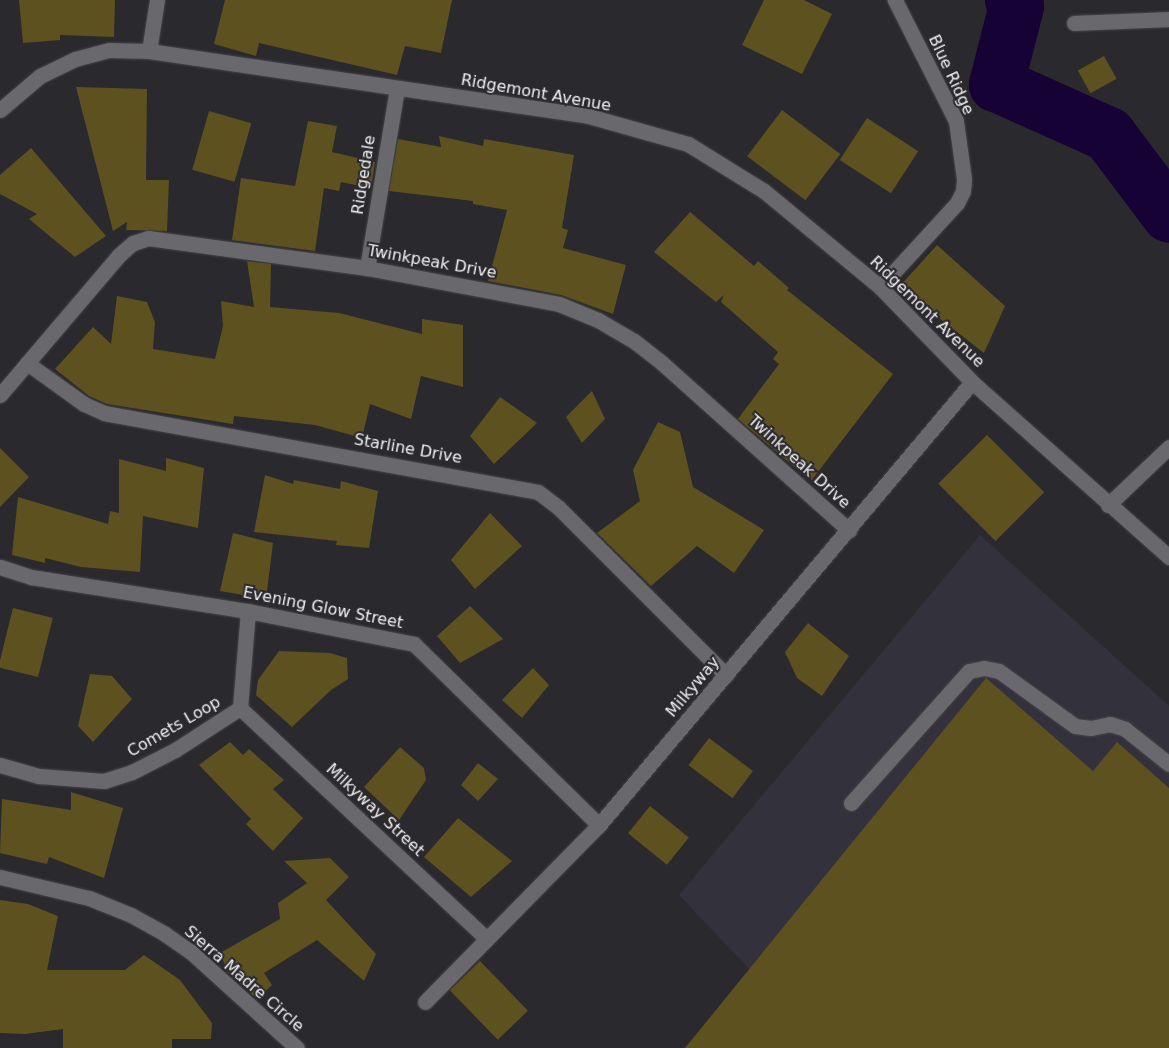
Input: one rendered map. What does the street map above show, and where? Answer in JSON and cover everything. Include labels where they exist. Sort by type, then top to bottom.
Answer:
[{"type":"street","points":[[149,50],[157,0]]},
{"type":"street","name":"Blue Ridge","points":[[880,287],[957,203],[964,192],[964,178],[956,122],[895,0]]},
{"type":"street","points":[[1074,23],[1169,20]]},
{"type":"street","name":"Ridgemont Avenue","points":[[0,110],[40,76],[75,59],[110,50],[149,50],[585,115],[688,144],[764,191],[880,287],[972,382],[1108,505],[1169,557]]},
{"type":"street","name":"Ridgedale","points":[[366,268],[396,88]]},
{"type":"street","name":"Twinkpeak Drive","points":[[0,395],[119,255],[133,243],[148,238],[366,268],[559,304],[598,320],[634,341],[662,363],[849,530]]},
{"type":"street","name":"Starline Drive","points":[[26,363],[84,404],[104,413],[538,492],[559,508],[726,675]]},
{"type":"street","name":"Milkyway","points":[[425,1002],[599,825],[972,382]]},
{"type":"street","points":[[1108,505],[1169,447]]},
{"type":"street","name":"Evening Glow Street","points":[[0,567],[31,576],[248,611],[414,644],[599,825]]},
{"type":"street","name":"Comets Loop","points":[[0,765],[39,776],[104,781],[132,772],[175,750],[240,708],[248,611]]},
{"type":"street","points":[[851,803],[969,671],[984,668],[1000,671],[1075,726],[1091,728],[1110,724],[1126,729],[1169,764]]},
{"type":"street","name":"Milkyway Street","points":[[240,708],[486,938]]},
{"type":"street","name":"Sierra Madre Circle","points":[[0,877],[90,898],[131,915],[165,934],[191,952],[297,1048]]},
{"type":"shaded area","points":[[980,535],[1169,706],[1169,1048],[684,1048],[752,972],[679,895]]},
{"type":"building","points":[[19,0],[115,0],[114,37],[60,35],[60,40],[23,43]]},
{"type":"building","points":[[225,0],[452,0],[441,53],[405,46],[397,75],[259,43],[256,56],[214,44]]},
{"type":"building","points":[[764,0],[804,0],[832,14],[802,74],[742,45]]},
{"type":"building","points":[[1104,56],[1117,79],[1090,93],[1078,71]]},
{"type":"building","points":[[76,87],[147,89],[146,180],[169,180],[167,231],[126,230],[127,222],[113,231]]},
{"type":"building","points":[[782,110],[840,154],[805,200],[747,156]]},
{"type":"building","points":[[209,111],[251,123],[234,182],[192,170]]},
{"type":"building","points":[[867,118],[918,151],[891,193],[840,160]]},
{"type":"building","points":[[308,121],[337,126],[332,152],[375,162],[371,188],[341,182],[339,191],[324,188],[315,251],[232,240],[241,178],[295,186]]},
{"type":"building","points":[[439,136],[483,146],[484,139],[574,155],[562,228],[568,230],[563,248],[626,265],[613,314],[561,295],[488,281],[507,210],[473,204],[473,201],[389,191],[398,139],[441,147]]},
{"type":"building","points":[[31,148],[106,236],[75,257],[29,219],[37,214],[0,194],[0,175]]},
{"type":"building","points":[[690,212],[754,266],[758,261],[789,288],[787,290],[893,374],[811,481],[738,419],[779,364],[773,359],[778,352],[721,302],[724,295],[716,302],[654,252]]},
{"type":"building","points":[[937,245],[1005,306],[984,353],[899,287]]},
{"type":"building","points":[[247,261],[271,264],[270,307],[339,313],[422,334],[422,319],[463,325],[463,387],[421,376],[411,419],[370,404],[362,438],[315,425],[234,416],[233,424],[107,404],[89,396],[55,369],[93,327],[111,344],[117,296],[147,302],[155,322],[153,349],[215,359],[223,326],[221,301],[254,307]]},
{"type":"building","points":[[592,391],[605,419],[582,443],[566,417]]},
{"type":"building","points":[[500,397],[537,423],[494,464],[470,436]]},
{"type":"building","points":[[658,422],[680,432],[693,487],[764,530],[734,573],[697,546],[651,586],[597,533],[640,501],[633,470]]},
{"type":"building","points":[[987,435],[1044,492],[995,541],[938,484]]},
{"type":"building","points":[[0,448],[29,477],[0,507]]},
{"type":"building","points":[[166,458],[204,468],[198,528],[143,516],[140,572],[81,567],[45,558],[45,563],[12,555],[18,497],[108,524],[110,511],[119,513],[119,459],[166,471]]},
{"type":"building","points":[[265,475],[293,484],[294,480],[340,489],[341,481],[378,491],[369,548],[336,545],[337,541],[254,532]]},
{"type":"building","points":[[490,513],[522,546],[475,589],[451,560]]},
{"type":"building","points":[[233,533],[273,543],[266,599],[220,591]]},
{"type":"building","points":[[470,606],[503,639],[460,663],[437,636]]},
{"type":"building","points":[[13,608],[53,618],[38,677],[0,668],[0,660]]},
{"type":"building","points":[[808,623],[849,656],[822,696],[797,678],[785,652]]},
{"type":"building","points":[[279,651],[330,653],[347,658],[348,679],[331,690],[292,727],[256,695],[258,680]]},
{"type":"building","points":[[533,668],[549,685],[522,718],[502,700]]},
{"type":"building","points":[[90,674],[112,676],[132,699],[93,742],[78,726]]},
{"type":"building","points":[[986,678],[1093,771],[1117,742],[1169,788],[1169,1048],[685,1048]]},
{"type":"building","points":[[709,738],[753,771],[732,798],[689,765]]},
{"type":"building","points":[[230,742],[243,755],[249,749],[284,780],[273,789],[303,818],[273,851],[246,824],[251,819],[199,765]]},
{"type":"building","points":[[400,747],[424,768],[426,780],[399,820],[364,787]]},
{"type":"building","points":[[478,763],[498,779],[478,801],[461,785]]},
{"type":"building","points":[[71,792],[123,808],[104,878],[49,857],[47,864],[0,853],[2,799],[71,810]]},
{"type":"building","points":[[650,806],[689,837],[667,865],[628,833]]},
{"type":"building","points":[[458,818],[512,861],[471,897],[424,857]]},
{"type":"building","points":[[330,858],[349,877],[326,900],[376,954],[364,981],[317,940],[264,973],[272,985],[257,999],[228,973],[220,953],[280,919],[278,903],[307,883],[284,861]]},
{"type":"building","points":[[0,900],[28,904],[58,916],[47,970],[125,970],[144,955],[180,980],[212,1023],[211,1039],[172,1039],[172,1048],[63,1048],[63,1029],[25,1034],[0,1033]]},
{"type":"building","points":[[480,961],[528,1011],[498,1040],[450,990]]},
{"type":"waterway","points":[[1012,0],[1016,6],[996,84],[1108,134],[1169,215]]}]
